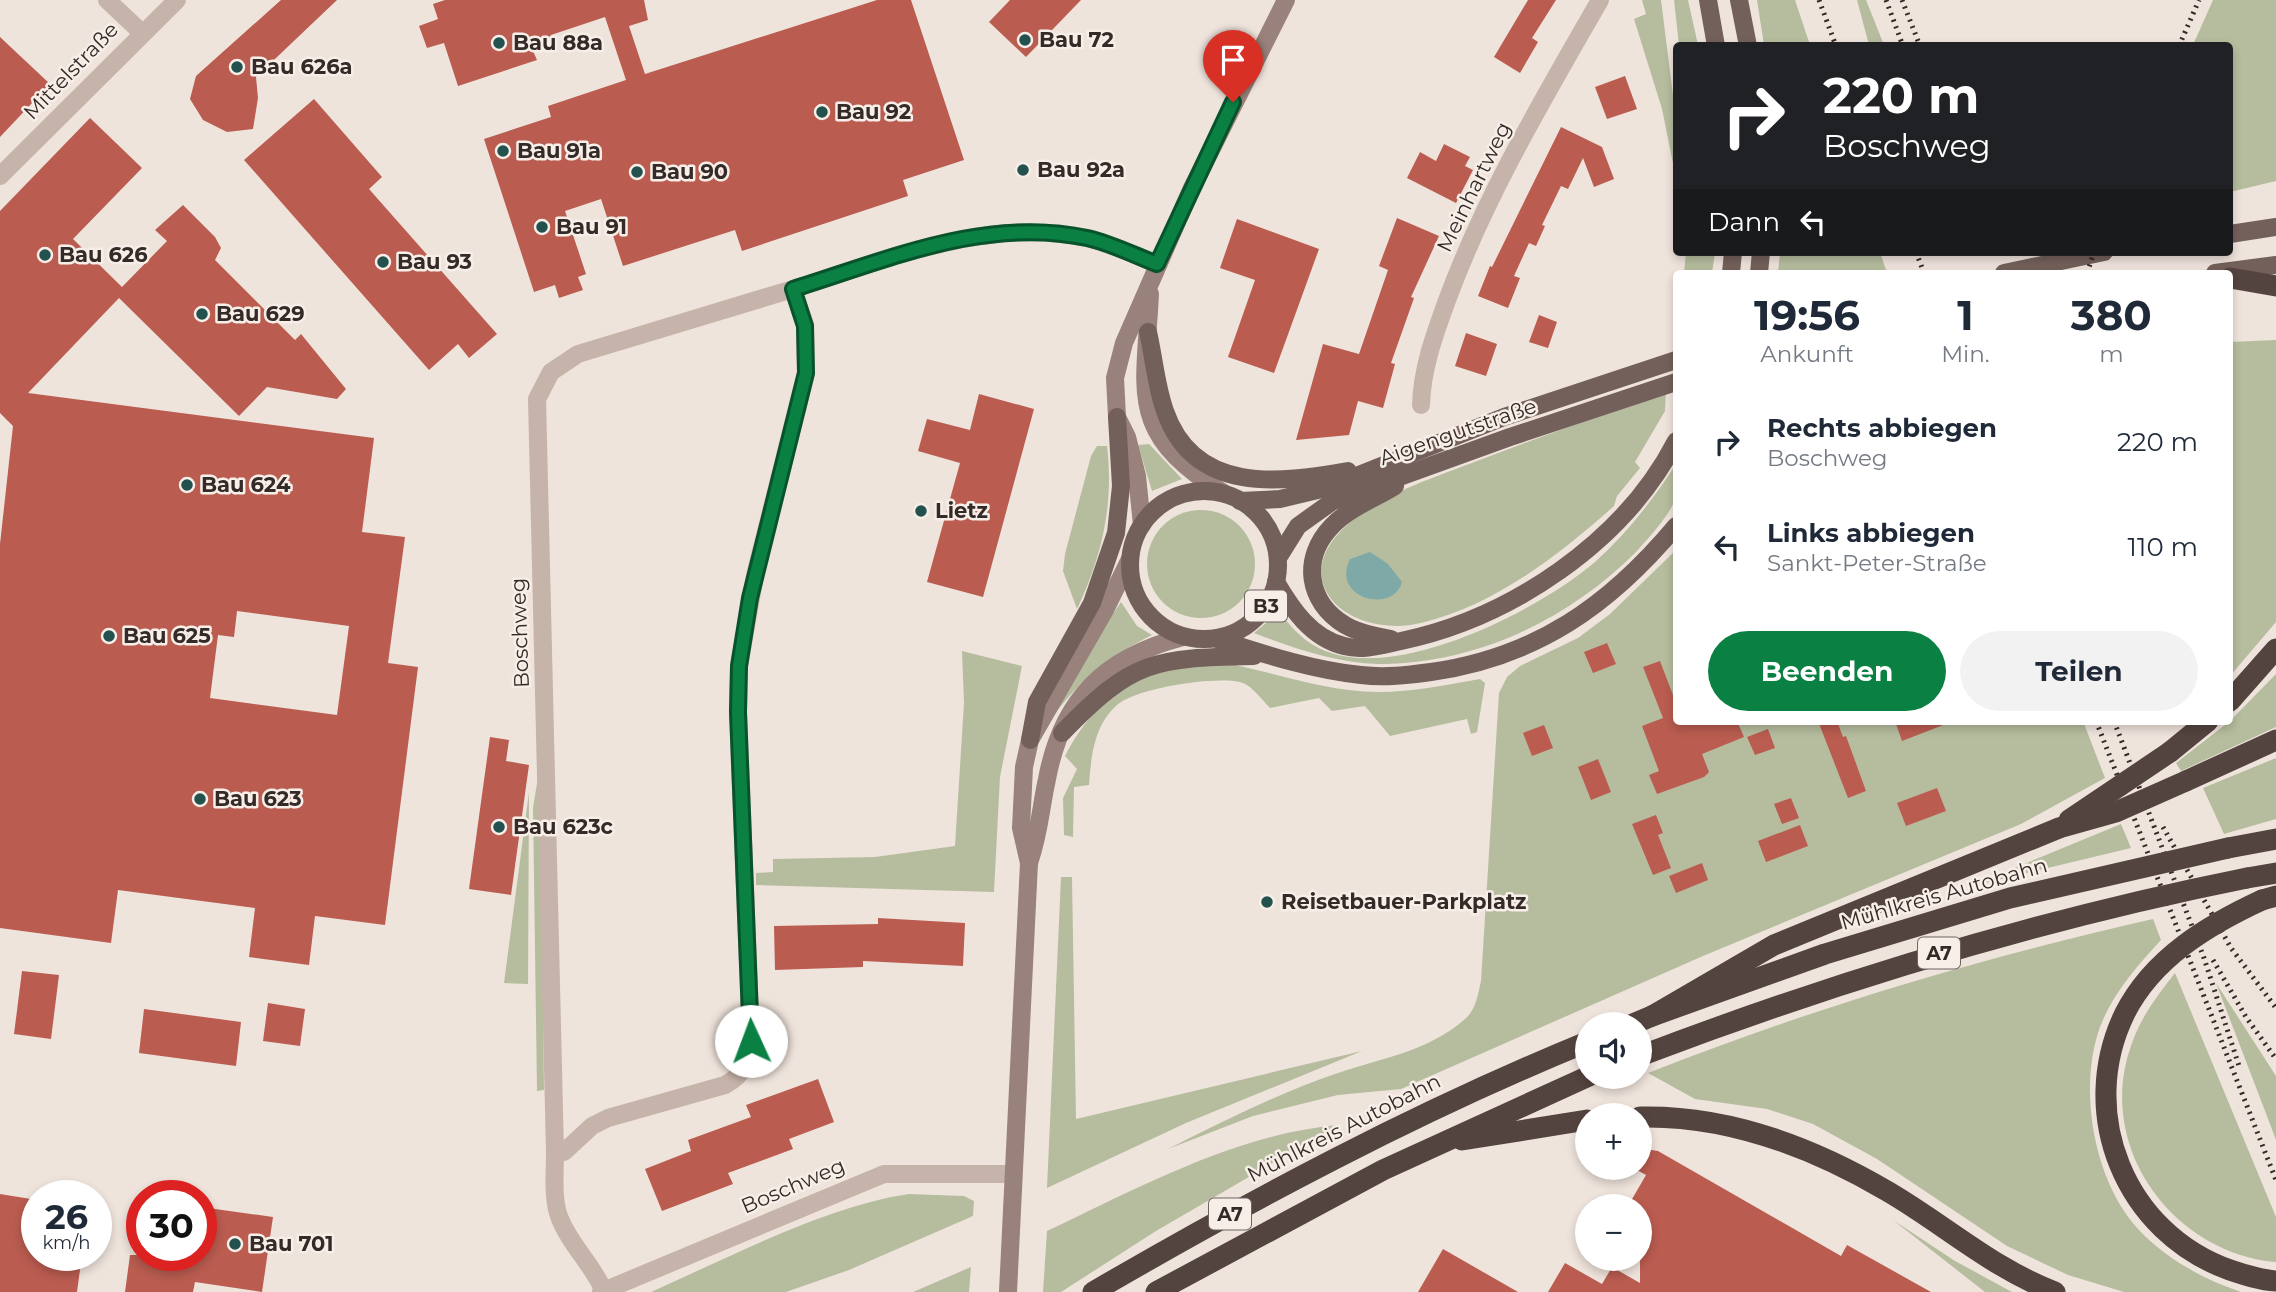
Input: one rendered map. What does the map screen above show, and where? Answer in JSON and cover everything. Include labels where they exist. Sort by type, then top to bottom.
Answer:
[{"type":"highway","points":[[2233,279],[2276,286]]},
{"type":"highway","points":[[2233,698],[2276,649]]},
{"type":"highway","points":[[2059,828],[2170,752],[2203,725]]},
{"type":"highway","points":[[1652,1015],[1774,944],[2059,828],[2116,812],[2276,740]]},
{"type":"highway","name":"Mühlkreis Autobahn","points":[[1652,1017],[1825,954],[2010,898],[2276,839]]},
{"type":"highway","name":"A7","points":[[1652,1052],[1833,985],[2011,931],[2276,873]]},
{"type":"highway","points":[[2269,898],[2197,936],[2171,955],[2145,981],[2125,1013],[2112,1048],[2106,1107],[2112,1142],[2125,1181],[2163,1230],[2179,1244],[2215,1264],[2250,1277],[2276,1281]]},
{"type":"highway","name":"Mühlkreis Autobahn","points":[[1093,1292],[1368,1140],[1575,1047]]},
{"type":"highway","name":"A7","points":[[1156,1292],[1382,1170],[1575,1082]]},
{"type":"highway","points":[[1652,1118],[1698,1120],[1744,1129],[1816,1154],[1888,1191],[1998,1264],[2056,1292]]},
{"type":"highway","points":[[1436,1144],[1575,1122]]},
{"type":"main road","points":[[1008,1292],[1028,863],[1021,828],[1024,767],[1037,702],[1091,603],[1116,533],[1121,486],[1116,369],[1157,264],[1233,102],[1286,0]]},
{"type":"main road","points":[[1707,0],[1715,42]]},
{"type":"main road","points":[[1740,0],[1747,42]]},
{"type":"main road","points":[[2253,230],[2276,219]]},
{"type":"main road","points":[[2233,233],[2276,227]]},
{"type":"main road","points":[[2018,270],[2085,256]]},
{"type":"main road","points":[[2233,271],[2276,265]]},
{"type":"main road","points":[[1151,283],[1143,382],[1149,413],[1157,432],[1184,465],[1233,498]]},
{"type":"main road","points":[[1148,332],[1165,412],[1180,437],[1206,463],[1248,479],[1276,482],[1373,467]]},
{"type":"main road","name":"Aigengutstraße","points":[[1373,467],[1539,404],[1673,361]]},
{"type":"main road","name":"Aigengutstraße","points":[[1278,558],[1298,526],[1324,506],[1510,437],[1673,383]]},
{"type":"main road","points":[[1117,416],[1127,437],[1137,476],[1142,525]]},
{"type":"main road","name":"B3","points":[[1276,582],[1310,628],[1343,646],[1364,648],[1450,628],[1530,589],[1569,562],[1630,508],[1673,447]]},
{"type":"main road","points":[[1030,740],[1105,611],[1130,559],[1142,525],[1155,509],[1176,497],[1203,491],[1233,498],[1300,496],[1326,488],[1373,467]]},
{"type":"main road","points":[[1398,641],[1363,633],[1337,619],[1315,591],[1310,571],[1316,547],[1340,518],[1416,473]]},
{"type":"main road","name":"B3","points":[[1215,647],[1258,616],[1269,602],[1276,582],[1278,558],[1272,537],[1263,520],[1233,498]]},
{"type":"main road","name":"B3","points":[[1130,559],[1132,583],[1144,609],[1163,627],[1183,637],[1215,647],[1268,655],[1362,676],[1396,677],[1453,669],[1499,657],[1549,636],[1598,605],[1644,565],[1673,530]]},
{"type":"main road","points":[[1028,863],[1041,830],[1047,777],[1073,706],[1099,678],[1150,647],[1183,637]]},
{"type":"main road","points":[[1062,733],[1107,689],[1135,672],[1215,647]]},
{"type":"street","points":[[107,0],[141,32]]},
{"type":"street","name":"Mittelstraße","points":[[0,176],[141,32],[177,0]]},
{"type":"street","name":"Meinhartweg","points":[[1420,405],[1421,385],[1435,335],[1466,252],[1525,134],[1600,0]]},
{"type":"street","name":"Boschweg","points":[[1013,1174],[884,1174],[602,1292],[596,1271],[569,1237],[558,1217],[555,1199],[537,399],[551,372],[578,354],[925,248],[1011,232],[1088,238],[1157,264]]},
{"type":"street","points":[[555,1152],[564,1152],[586,1130],[608,1118],[725,1085],[740,1077],[748,1061],[751,1041],[738,712],[739,666],[755,575],[806,373],[805,326],[793,289]]},
{"type":"green space","points":[[1642,0],[1661,0],[1673,95],[1673,163],[1662,109],[1634,19],[1646,14]]},
{"type":"green space","points":[[1674,0],[1688,0],[1697,42],[1679,42]]},
{"type":"green space","points":[[1757,0],[1795,0],[1809,42],[1764,42]]},
{"type":"green space","points":[[1857,0],[1866,0],[1883,42],[1868,42]]},
{"type":"green space","points":[[2213,0],[2276,0],[2276,181],[2233,191],[2233,42],[2194,42]]},
{"type":"green space","points":[[1686,256],[1714,256],[1712,270],[1684,270]]},
{"type":"green space","points":[[1780,256],[1881,256],[1886,270],[1778,270]]},
{"type":"green space","points":[[2276,340],[2276,622],[2233,672],[2233,342]]},
{"type":"green space","points":[[1666,392],[1665,411],[1635,462],[1640,468],[1617,496],[1614,506],[1571,543],[1500,591],[1448,615],[1421,623],[1394,626],[1369,622],[1348,613],[1332,600],[1323,583],[1322,563],[1332,542],[1353,520],[1381,501],[1429,479]]},
{"type":"green space","points":[[1149,444],[1182,479],[1152,491],[1138,445]]},
{"type":"green space","points":[[1097,446],[1107,446],[1107,510],[1099,550],[1077,609],[1063,571],[1065,554],[1091,456]]},
{"type":"green space","points":[[1673,468],[1673,505],[1636,552],[1581,598],[1518,634],[1485,646],[1450,656],[1378,664],[1331,658],[1254,633],[1272,618],[1277,609],[1309,642],[1346,656],[1382,657],[1421,651],[1461,638],[1501,621],[1570,581],[1618,540]]},
{"type":"green space","points":[[1201,510],[1222,514],[1239,526],[1251,543],[1255,564],[1251,585],[1239,602],[1222,614],[1201,618],[1180,614],[1163,602],[1151,585],[1147,564],[1151,543],[1163,526],[1180,514]]},
{"type":"green space","points":[[1673,553],[1673,725],[2085,725],[2105,778],[2021,824],[1703,956],[1401,1089],[1338,1095],[1253,1116],[1168,1149],[1294,1089],[1421,1046],[1451,1030],[1469,1015],[1476,1002],[1481,981],[1499,693],[1507,677],[1520,666],[1578,638],[1610,614]]},
{"type":"green space","points":[[1121,602],[1137,626],[1152,635],[1098,669],[1054,715],[1076,669]]},
{"type":"green space","points":[[962,651],[1022,666],[1000,777],[994,892],[756,885],[756,873],[773,872],[773,859],[875,857],[955,846],[964,703]]},
{"type":"green space","points":[[1182,665],[1235,665],[1324,686],[1360,691],[1404,691],[1480,679],[1485,683],[1477,732],[1471,734],[1467,719],[1390,736],[1365,706],[1332,711],[1319,698],[1270,708],[1254,690],[1243,683],[1231,681],[1198,682],[1159,688],[1141,693],[1117,705],[1103,722],[1093,753],[1089,785],[1074,787],[1073,837],[1064,835],[1063,798],[1077,769],[1065,756],[1096,710],[1124,686],[1157,670]]},
{"type":"green space","points":[[2276,674],[2276,727],[2181,771],[2176,763],[2225,725],[2233,725],[2233,718]]},
{"type":"green space","points":[[2276,758],[2276,819],[2224,834],[2203,788]]},
{"type":"green space","points":[[540,765],[544,1090],[537,1091],[533,808]]},
{"type":"green space","points":[[529,792],[528,984],[504,983]]},
{"type":"green space","points":[[2121,824],[2131,848],[1969,887],[2104,831]]},
{"type":"green space","points":[[1061,877],[1072,877],[1076,1119],[1362,1051],[1186,1123],[1047,1188]]},
{"type":"green space","points":[[2153,919],[2161,940],[2119,991],[2105,1015],[2093,1051],[2090,1105],[2100,1160],[2110,1185],[2138,1229],[2161,1250],[2186,1267],[2241,1292],[2124,1292],[2068,1275],[2007,1246],[1877,1159],[1813,1124],[1767,1109],[1695,1099],[1652,1075],[1652,1071],[1710,1049],[1835,1006],[1961,968]]},
{"type":"green space","points":[[2175,973],[2276,1217],[2276,1262],[2239,1254],[2205,1239],[2175,1216],[2151,1188],[2134,1156],[2124,1121],[2123,1084],[2131,1046],[2144,1017]]},
{"type":"green space","points":[[2216,983],[2276,1076],[2276,1140],[2270,1124]]},
{"type":"green space","points":[[1338,1125],[1156,1231],[1061,1292],[1043,1292],[1047,1231],[1152,1181],[1225,1151],[1300,1130]]},
{"type":"green space","points":[[909,1194],[964,1196],[974,1201],[973,1216],[849,1270],[786,1292],[651,1292],[811,1221],[877,1200]]},
{"type":"green space","points":[[1893,1220],[1955,1261],[2012,1292],[1985,1292]]},
{"type":"green space","points":[[971,1267],[969,1292],[913,1292]]},
{"type":"water","points":[[1370,552],[1388,564],[1402,582],[1396,592],[1387,598],[1365,598],[1348,584],[1346,573],[1350,559]]},
{"type":"building","name":"Bau 626a","points":[[281,0],[337,0],[256,77],[258,98],[253,129],[227,132],[203,120],[190,99],[196,76]]},
{"type":"building","points":[[445,0],[644,0],[648,20],[629,26],[645,74],[877,0],[911,0],[964,160],[903,180],[908,196],[742,251],[735,230],[623,266],[601,199],[565,211],[586,274],[578,277],[583,290],[559,298],[555,285],[534,292],[484,139],[551,117],[548,106],[626,80],[605,17],[551,35],[554,44],[533,51],[537,60],[458,86],[444,43],[427,48],[419,26],[438,19],[433,4]]},
{"type":"building","name":"Bau 72","points":[[1010,0],[1081,0],[1026,57],[989,22]]},
{"type":"building","points":[[1528,0],[1556,0],[1532,38],[1538,42],[1520,73],[1494,57]]},
{"type":"building","points":[[0,37],[50,84],[0,137]]},
{"type":"building","points":[[1625,76],[1637,109],[1607,119],[1595,87]]},
{"type":"building","name":"Bau 93","points":[[314,99],[382,177],[369,189],[497,334],[469,358],[458,344],[429,370],[244,160]]},
{"type":"building","points":[[90,118],[142,168],[73,239],[122,287],[167,241],[155,230],[183,205],[215,237],[221,248],[215,260],[295,340],[301,334],[346,389],[337,399],[267,387],[239,416],[119,298],[28,393],[374,438],[362,532],[405,537],[388,663],[418,667],[385,925],[315,916],[309,965],[249,957],[255,908],[118,890],[111,943],[0,928],[0,544],[13,426],[0,413],[0,211]],"holes":[[[237,611],[349,626],[337,715],[210,698],[218,635],[234,637]]]},
{"type":"building","points":[[1561,127],[1602,147],[1614,179],[1594,187],[1583,158],[1568,189],[1561,186],[1542,225],[1545,226],[1536,246],[1529,243],[1514,276],[1520,278],[1508,308],[1478,296],[1490,266],[1492,267]]},
{"type":"building","points":[[1444,144],[1470,157],[1465,166],[1473,170],[1456,203],[1407,178],[1420,152],[1436,161]]},
{"type":"building","points":[[1397,218],[1439,236],[1411,297],[1414,298],[1391,363],[1395,364],[1383,408],[1358,401],[1349,435],[1296,440],[1323,344],[1359,354],[1388,270],[1379,266]]},
{"type":"building","points":[[1237,219],[1319,249],[1274,373],[1228,357],[1255,280],[1220,268]]},
{"type":"building","points":[[1539,315],[1557,322],[1548,348],[1529,342]]},
{"type":"building","points":[[1466,333],[1497,344],[1486,376],[1455,366]]},
{"type":"building","points":[[979,394],[1034,409],[983,597],[927,582],[960,463],[918,451],[927,419],[970,430]]},
{"type":"building","points":[[1607,643],[1616,664],[1593,673],[1584,652]]},
{"type":"building","points":[[1660,661],[1673,695],[1673,725],[1739,725],[1744,737],[1702,754],[1709,772],[1704,777],[1657,794],[1649,775],[1659,771],[1642,726],[1663,718],[1643,667]]},
{"type":"building","points":[[1544,725],[1553,748],[1532,756],[1523,733]]},
{"type":"building","points":[[1820,725],[1838,725],[1843,737],[1846,736],[1866,791],[1848,798]]},
{"type":"building","points":[[1896,725],[1943,725],[1902,741]]},
{"type":"building","points":[[1768,729],[1775,748],[1755,755],[1747,737]]},
{"type":"building","name":"Bau 623c","points":[[490,737],[509,740],[506,761],[529,765],[511,895],[469,889]]},
{"type":"building","points":[[1598,759],[1611,792],[1591,800],[1578,767]]},
{"type":"building","points":[[1937,788],[1946,811],[1906,826],[1897,803]]},
{"type":"building","points":[[1791,798],[1799,818],[1782,824],[1774,804]]},
{"type":"building","points":[[1656,815],[1663,833],[1658,835],[1671,868],[1653,875],[1632,824]]},
{"type":"building","points":[[1800,825],[1808,846],[1766,862],[1758,841]]},
{"type":"building","points":[[1702,863],[1708,880],[1676,893],[1669,876]]},
{"type":"building","points":[[878,918],[965,923],[963,966],[863,961],[863,967],[775,970],[774,926],[878,924]]},
{"type":"building","points":[[22,971],[59,975],[51,1039],[14,1034]]},
{"type":"building","points":[[268,1003],[305,1009],[300,1046],[263,1041]]},
{"type":"building","points":[[144,1009],[241,1022],[236,1066],[139,1053]]},
{"type":"building","points":[[818,1079],[834,1122],[789,1139],[793,1149],[728,1173],[733,1184],[662,1211],[645,1169],[691,1151],[688,1140],[751,1117],[746,1105]]},
{"type":"building","points":[[1652,1150],[1658,1151],[1841,1256],[1847,1245],[1931,1292],[1548,1292],[1565,1263],[1602,1284],[1610,1271],[1619,1271],[1640,1283],[1640,1271],[1652,1271],[1652,1194],[1635,1194],[1643,1180],[1652,1180]]},
{"type":"building","points":[[0,1194],[21,1197],[21,1271],[80,1271],[77,1292],[0,1292]]},
{"type":"building","name":"Bau 701","points":[[217,1209],[273,1217],[262,1292],[195,1282],[193,1292],[125,1292],[128,1271],[217,1271]]},
{"type":"building","points":[[1443,1249],[1518,1292],[1418,1292]]},
{"type":"railway","points":[[1819,0],[1835,42]]},
{"type":"railway","points":[[1886,0],[1902,42]]},
{"type":"railway","points":[[1902,0],[1918,42]]},
{"type":"railway","points":[[2181,42],[2199,0]]},
{"type":"railway","points":[[1918,256],[1923,270]]},
{"type":"railway","points":[[2088,270],[2093,256]]},
{"type":"railway","points":[[2098,725],[2276,1180]]},
{"type":"railway","points":[[2116,725],[2204,958],[2239,1066]]},
{"type":"railway","points":[[2163,827],[2231,948],[2276,1008]]},
{"type":"railway","points":[[2213,960],[2246,1017],[2276,1059]]},
{"type":"place","name":"Bau 72","points":[[1025,40]]},
{"type":"place","name":"Bau 88a","points":[[499,43]]},
{"type":"place","name":"Bau 626a","points":[[237,67]]},
{"type":"place","name":"Bau 92","points":[[822,112]]},
{"type":"place","name":"Bau 91a","points":[[503,151]]},
{"type":"place","name":"Bau 92a","points":[[1023,170]]},
{"type":"place","name":"Bau 90","points":[[637,172]]},
{"type":"place","name":"Bau 91","points":[[542,227]]},
{"type":"place","name":"Bau 626","points":[[45,255]]},
{"type":"place","name":"Bau 93","points":[[383,262]]},
{"type":"place","name":"Bau 629","points":[[202,314]]},
{"type":"place","name":"Bau 624","points":[[187,485]]},
{"type":"place","name":"Lietz","points":[[921,511]]},
{"type":"place","name":"Bau 625","points":[[109,636]]},
{"type":"place","name":"Bau 623","points":[[200,799]]},
{"type":"place","name":"Bau 623c","points":[[499,827]]},
{"type":"place","name":"Reisetbauer-Parkplatz","points":[[1267,902]]},
{"type":"place","name":"Bau 701","points":[[235,1244]]},
{"type":"route","points":[[751,1041],[738,712],[739,666],[755,575],[806,373],[805,326],[793,289],[925,248],[988,234],[1011,232],[1088,238],[1157,264],[1233,102]]}]
